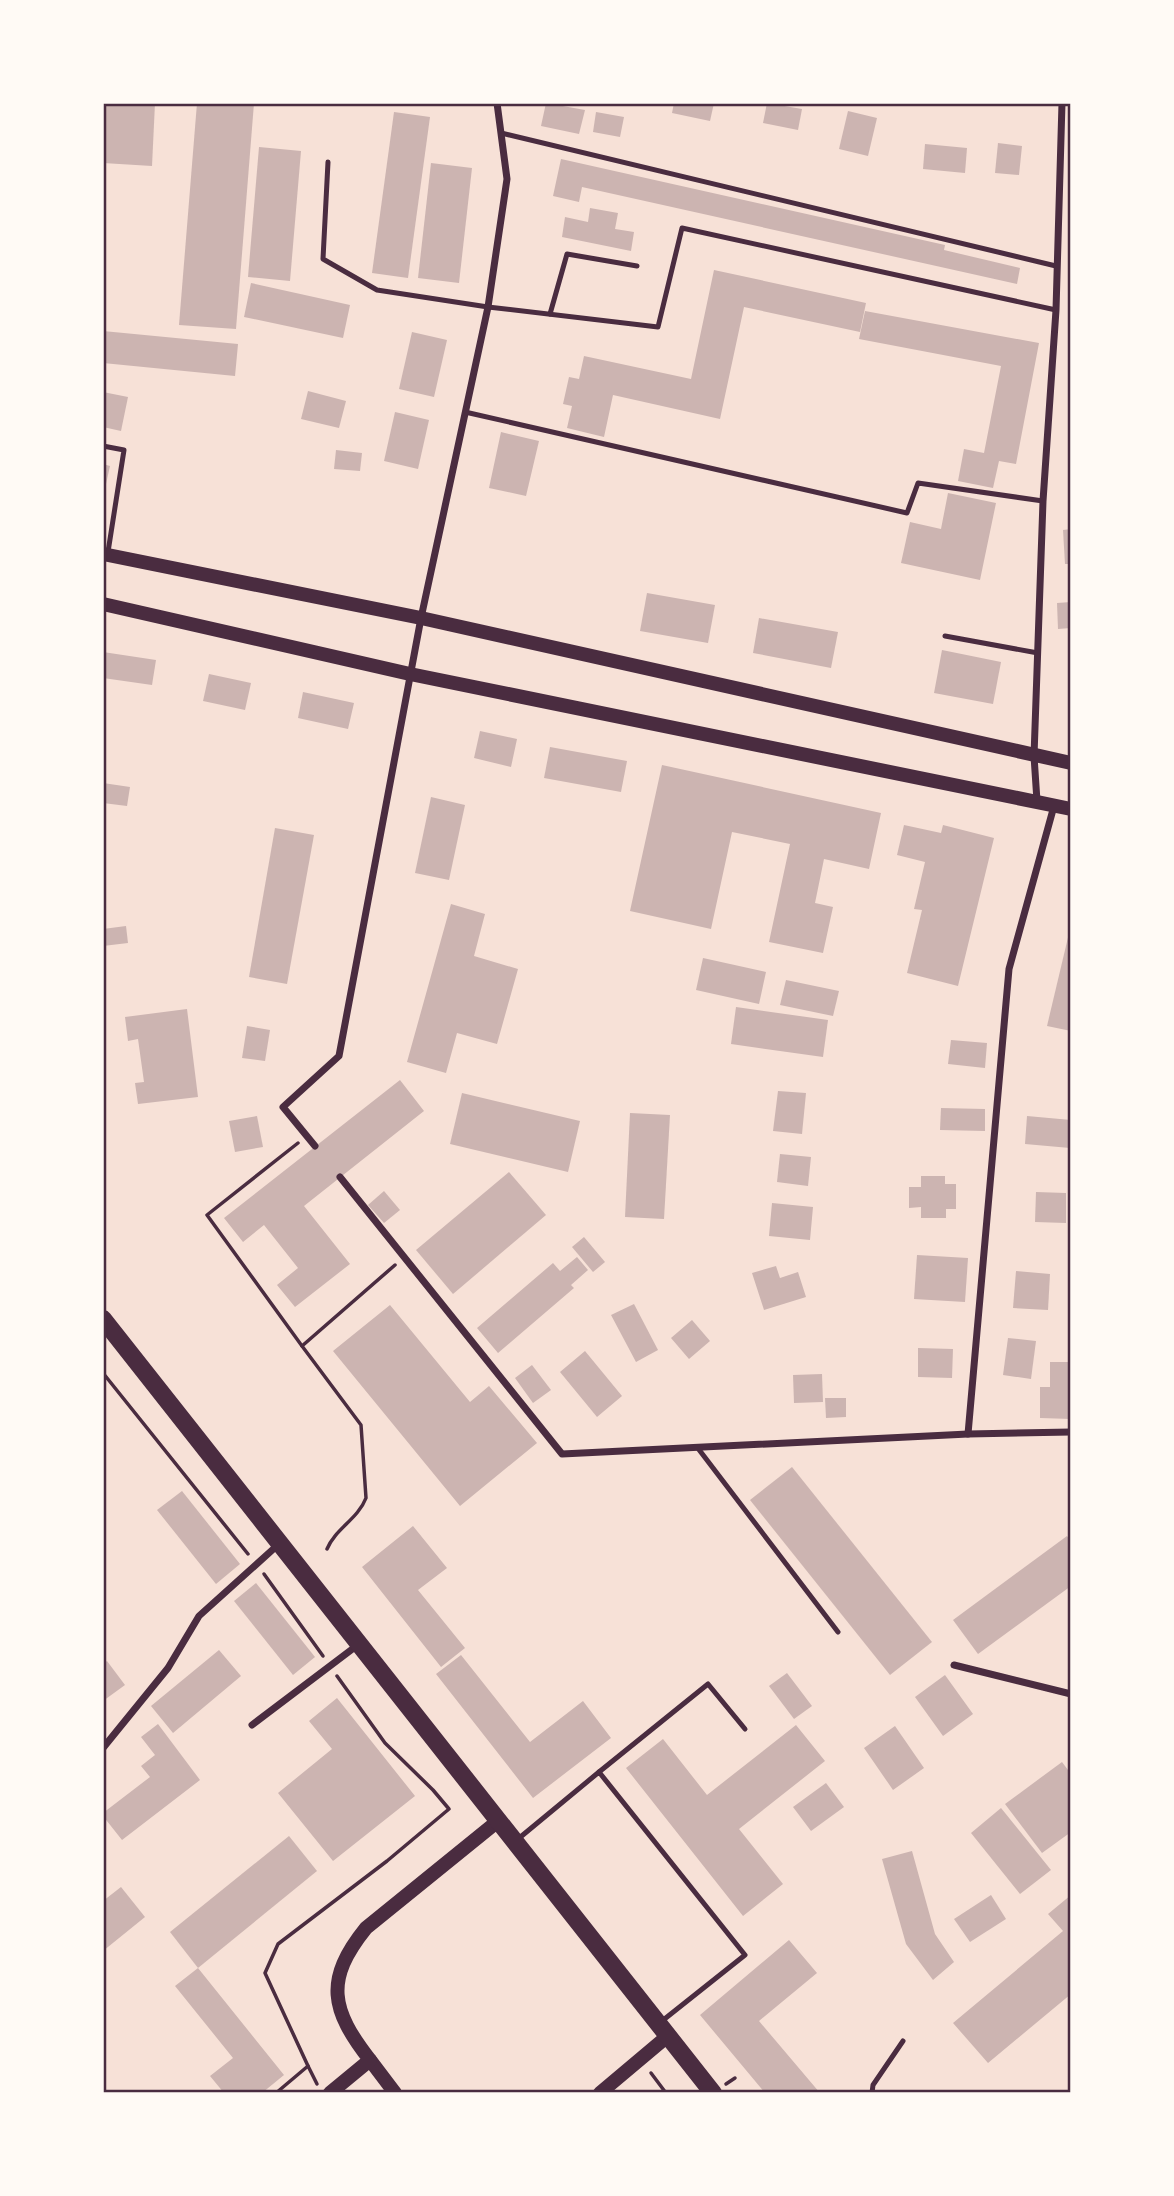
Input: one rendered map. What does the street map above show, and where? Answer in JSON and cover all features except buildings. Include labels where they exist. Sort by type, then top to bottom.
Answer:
[{"type":"main road","points":[[105,555],[421,618],[1071,763]]},
{"type":"main road","points":[[103,604],[411,674],[1071,809]]},
{"type":"main road","points":[[103,1319],[713,2093]]},
{"type":"main road","points":[[395,2093],[350,2034],[337,1998],[337,1979],[343,1960],[366,1928],[498,1821]]},
{"type":"main road","points":[[600,2093],[664,2029]]},
{"type":"main road","points":[[330,2093],[370,2060]]},
{"type":"street","points":[[315,1146],[283,1107],[339,1056],[421,618],[488,307],[507,179],[497,103]]},
{"type":"street","points":[[1037,802],[1034,756],[1043,500],[1056,310],[1062,103]]},
{"type":"street","points":[[968,1434],[1009,970],[1054,806]]},
{"type":"street","points":[[340,1177],[562,1454],[968,1434],[1071,1432]]},
{"type":"street","points":[[103,1748],[168,1668],[199,1616],[281,1543]]},
{"type":"street","points":[[252,1725],[359,1644]]},
{"type":"street","points":[[954,1665],[1071,1693]]},
{"type":"lane","points":[[501,133],[1056,266]]},
{"type":"lane","points":[[328,162],[324,259],[377,290],[488,307],[658,327],[682,228],[1056,310]]},
{"type":"lane","points":[[550,314],[567,254],[638,266]]},
{"type":"lane","points":[[465,412],[907,513],[918,482],[1043,500]]},
{"type":"lane","points":[[103,446],[124,450],[105,555]]},
{"type":"lane","points":[[945,636],[1038,653]]},
{"type":"lane","points":[[697,1447],[838,1632]]},
{"type":"lane","points":[[514,1842],[708,1684],[745,1729]]},
{"type":"lane","points":[[600,1772],[745,1955],[664,2029]]},
{"type":"lane","points":[[872,2093],[873,2085],[904,2041]]},
{"type":"path","points":[[307,1136],[207,1215],[361,1425],[366,1498],[362,1509],[331,1541],[327,1549]]},
{"type":"path","points":[[302,1346],[404,1257]]},
{"type":"path","points":[[103,1373],[257,1564],[385,1743],[449,1809],[278,1944],[265,1973],[320,2093]]},
{"type":"path","points":[[276,2093],[308,2066]]}]
